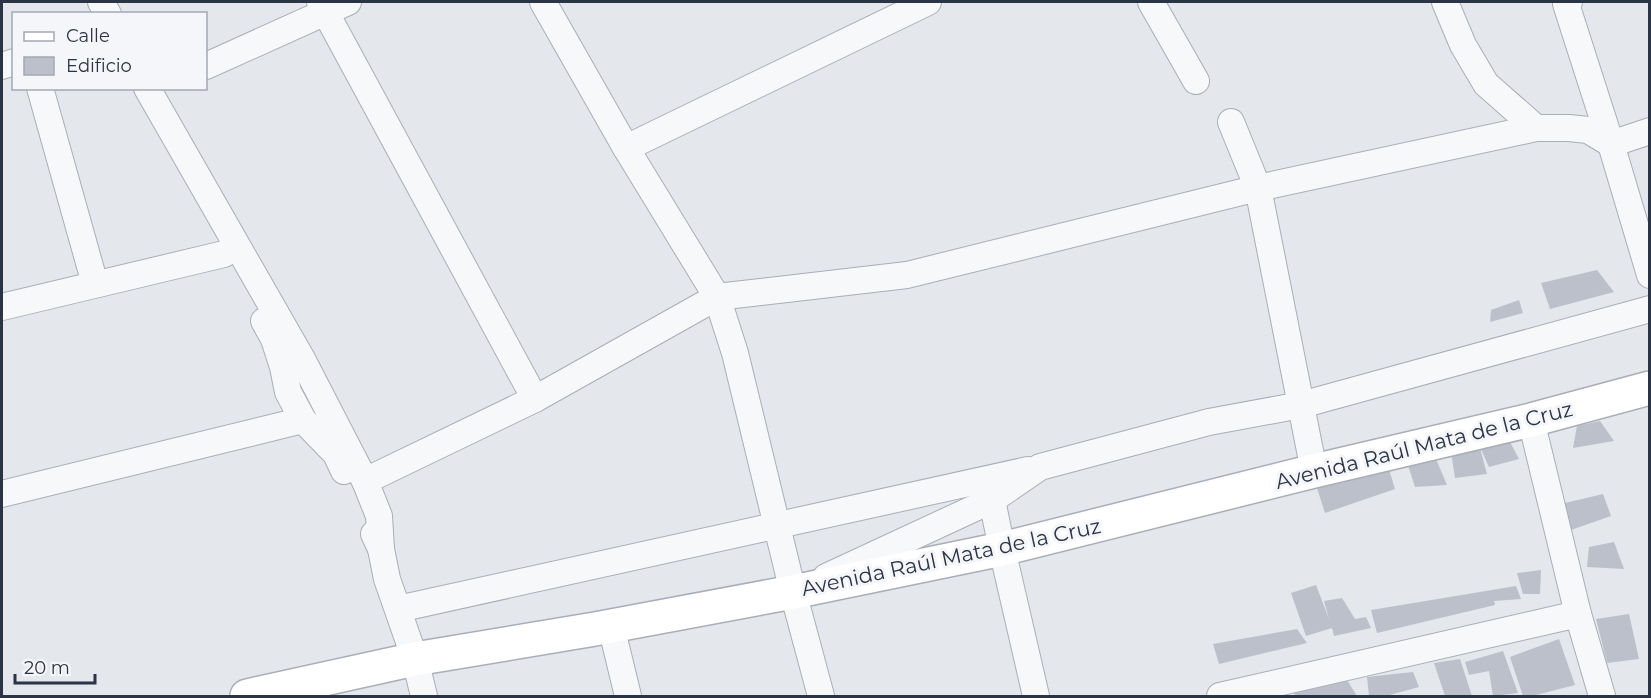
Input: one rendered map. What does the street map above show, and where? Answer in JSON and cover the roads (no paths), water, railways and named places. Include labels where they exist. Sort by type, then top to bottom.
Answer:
[{"type":"street","points":[[543,2],[626,148],[717,297],[735,353],[793,592],[821,696]]},
{"type":"street","points":[[626,148],[928,2]]},
{"type":"street","points":[[1151,2],[1196,81]]},
{"type":"street","points":[[1445,2],[1463,45],[1486,84],[1536,128]]},
{"type":"street","points":[[1569,2],[1566,4],[1650,275]]},
{"type":"street","points":[[207,66],[331,5],[535,399]]},
{"type":"street","points":[[41,90],[95,285]]},
{"type":"street","points":[[151,90],[302,359],[365,481],[379,516],[381,549],[387,579],[415,659],[424,696]]},
{"type":"street","points":[[1231,122],[1258,188],[1314,471]]},
{"type":"street","points":[[365,481],[535,399],[717,297],[907,275],[1258,188],[1536,128],[1588,130],[1611,144],[1650,131]]},
{"type":"street","points":[[2,307],[95,285],[219,244],[274,339],[288,392],[303,420],[336,454],[381,549]]},
{"type":"street","points":[[398,609],[1040,467],[1209,422],[1301,405],[1650,309]]},
{"type":"street","name":"Avenida Raúl Mata de la Cruz","points":[[247,696],[415,659],[793,592],[1002,549],[1314,471],[1531,420],[1650,388]]},
{"type":"street","points":[[2,494],[303,420]]},
{"type":"street","points":[[1531,420],[1578,614],[1602,696]]},
{"type":"street","points":[[793,592],[992,500],[1040,467]]},
{"type":"street","points":[[992,500],[1036,696]]},
{"type":"street","points":[[1220,696],[1578,614]]},
{"type":"street","points":[[611,626],[628,696]]}]
